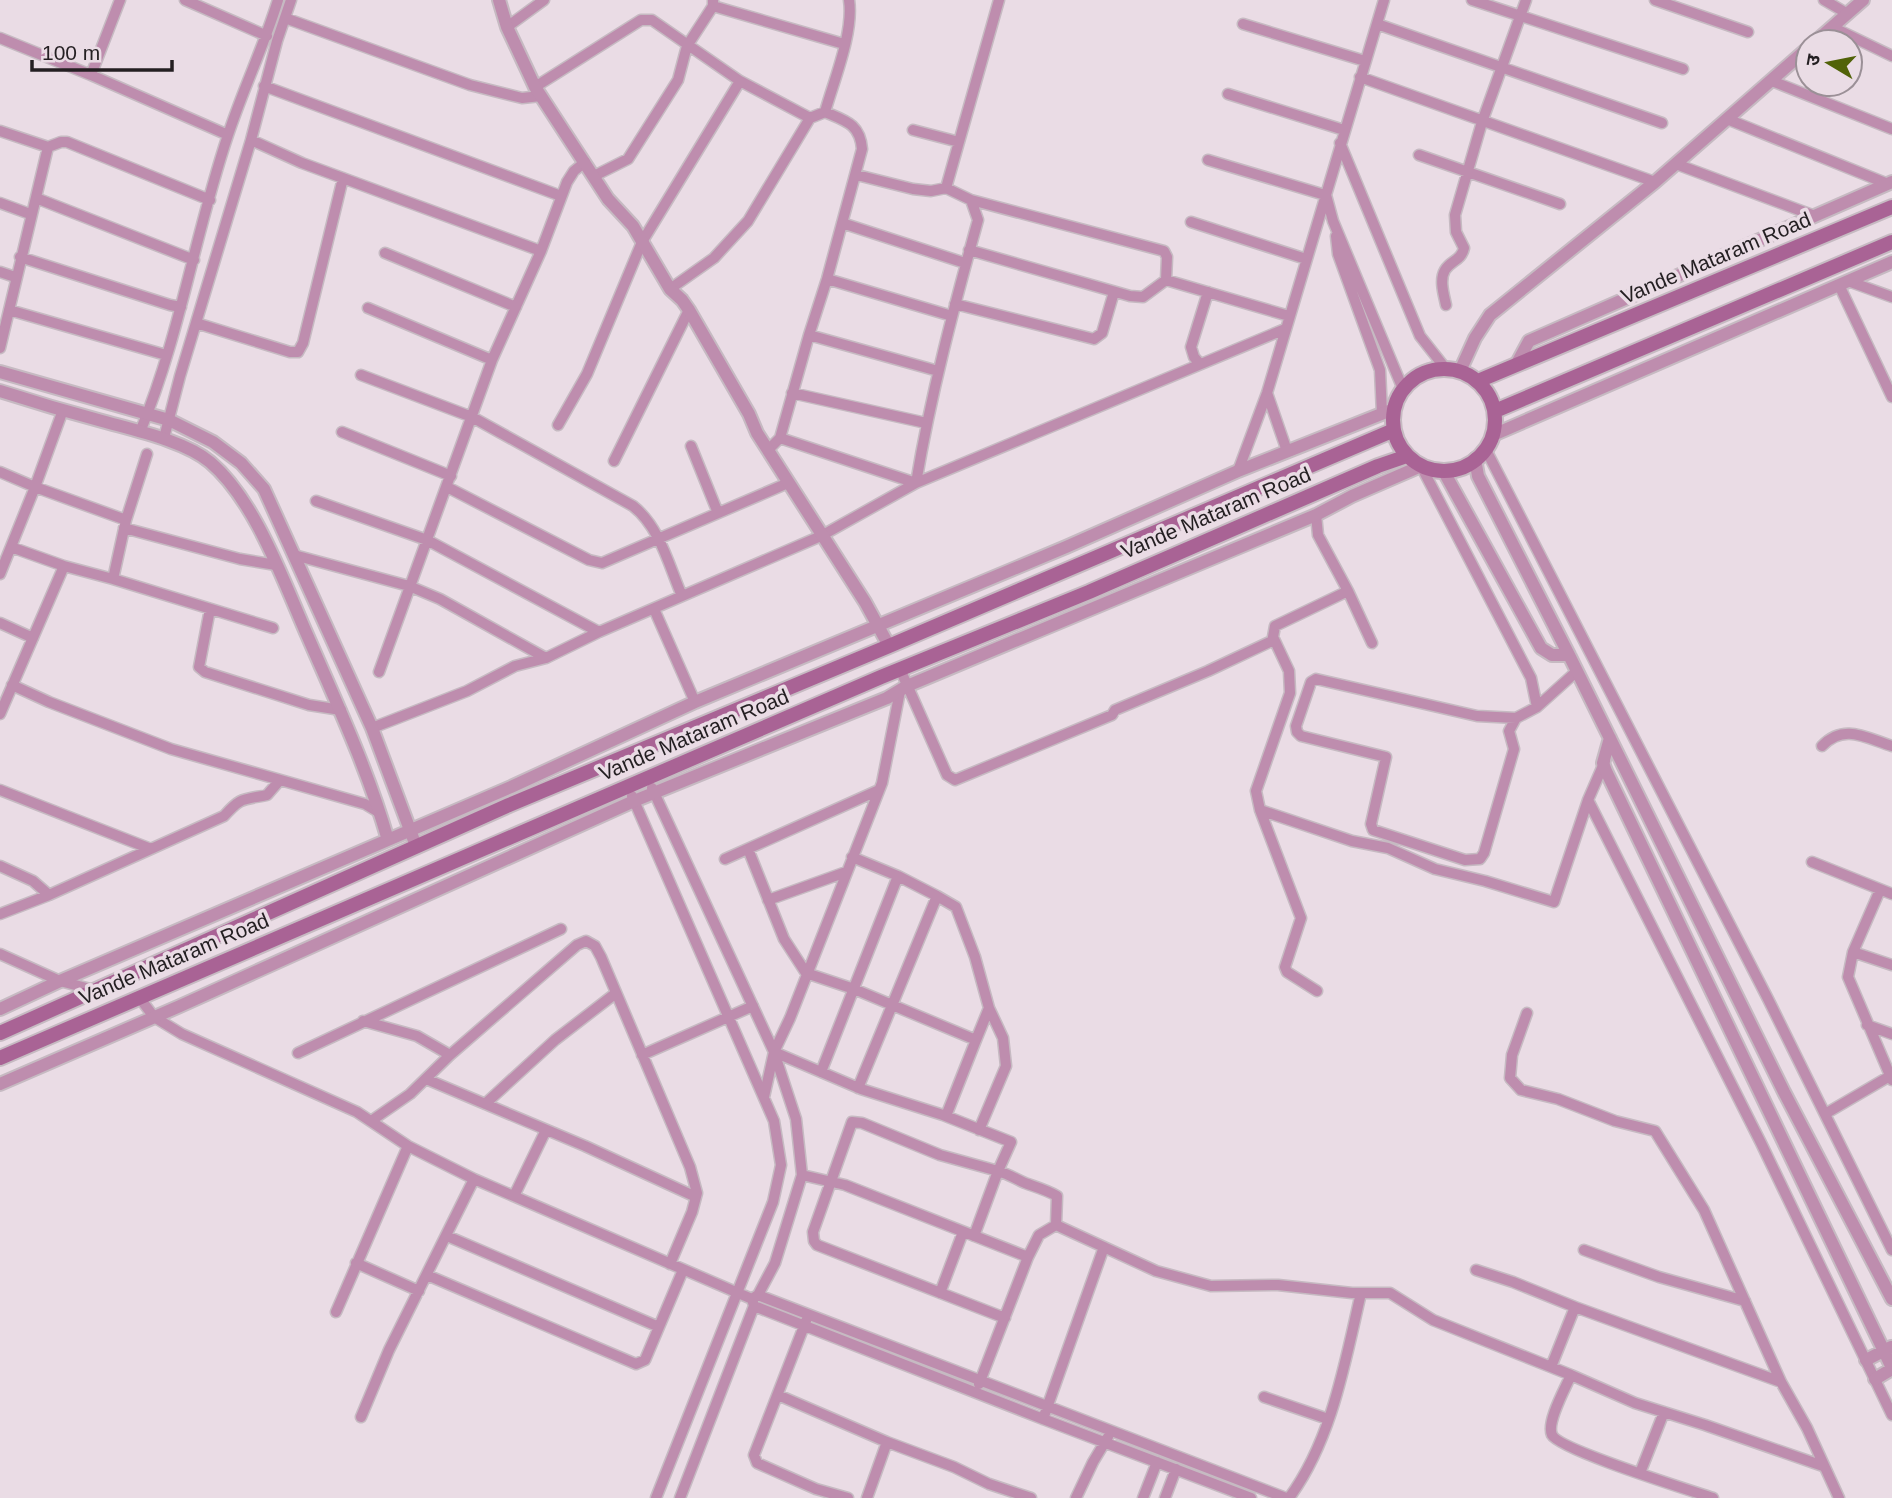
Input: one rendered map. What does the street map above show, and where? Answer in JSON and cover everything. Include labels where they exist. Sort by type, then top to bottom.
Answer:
[{"type":"main road","name":"Vande Mataram Road","points":[[1478,381],[1892,207]]},
{"type":"main road","points":[[1494,411],[1892,242]]},
{"type":"main road","points":[[1439,368],[1453,370],[1478,381],[1489,394],[1494,411],[1489,441],[1475,459],[1454,470],[1421,466],[1407,456],[1399,444],[1388,411],[1403,389],[1419,375],[1439,368]]},
{"type":"main road","name":"Vande Mataram Road","points":[[0,1033],[416,846],[1394,430]]},
{"type":"main road","name":"Vande Mataram Road","points":[[0,1058],[900,669],[1089,592],[1378,466],[1407,456]]},
{"type":"street","points":[[91,75],[120,0]]},
{"type":"street","points":[[185,0],[267,36]]},
{"type":"street","points":[[140,432],[181,307],[228,135],[267,36],[278,0]]},
{"type":"street","points":[[164,438],[291,0]]},
{"type":"street","points":[[499,0],[507,27],[538,92],[608,199],[633,226],[670,289],[689,310],[749,414],[757,433],[880,626],[889,646]]},
{"type":"street","points":[[507,27],[544,0]]},
{"type":"street","points":[[825,112],[844,44],[849,0]]},
{"type":"street","points":[[946,188],[999,0]]},
{"type":"street","points":[[1238,471],[1267,393],[1384,0]]},
{"type":"street","points":[[1472,0],[1683,69]]},
{"type":"street","points":[[1446,305],[1443,273],[1462,255],[1464,248],[1457,232],[1455,215],[1482,122],[1527,0]]},
{"type":"street","points":[[1655,0],[1748,32]]},
{"type":"street","points":[[1824,0],[1847,14]]},
{"type":"street","points":[[1863,0],[1832,27],[1892,56]]},
{"type":"street","points":[[594,176],[628,159],[677,80],[687,46],[713,3],[844,44]]},
{"type":"street","points":[[285,18],[470,85],[522,98],[538,92],[641,20],[652,20],[740,81],[810,118]]},
{"type":"street","points":[[1243,24],[1365,61]]},
{"type":"street","points":[[1377,24],[1662,123]]},
{"type":"street","points":[[0,38],[228,135]]},
{"type":"street","points":[[1340,142],[1420,335],[1453,370],[1490,315],[1655,182],[1794,61]]},
{"type":"street","points":[[1360,77],[1655,182]]},
{"type":"street","points":[[558,425],[587,374],[642,242],[740,81]]},
{"type":"street","points":[[1772,81],[1892,129]]},
{"type":"street","points":[[264,86],[561,196]]},
{"type":"street","points":[[1228,94],[1344,131]]},
{"type":"street","points":[[670,289],[714,258],[748,221],[810,118],[825,112],[847,121],[859,131],[862,149],[857,175],[808,334],[780,438],[769,449]]},
{"type":"street","points":[[1727,119],[1890,183]]},
{"type":"street","points":[[913,130],[959,142]]},
{"type":"street","points":[[0,131],[48,147],[67,142],[210,200]]},
{"type":"street","points":[[251,140],[343,178],[541,251]]},
{"type":"street","points":[[0,348],[48,147]]},
{"type":"street","points":[[1419,155],[1560,204]]},
{"type":"street","points":[[1208,160],[1325,195]]},
{"type":"street","points":[[379,672],[492,359],[541,251],[561,196],[574,171],[585,162]]},
{"type":"street","points":[[1676,164],[1815,216]]},
{"type":"street","points":[[857,175],[913,189],[931,191],[946,188],[971,200],[1164,251],[1167,257],[1166,280]]},
{"type":"street","points":[[196,323],[290,352],[298,352],[303,343],[343,178]]},
{"type":"street","points":[[1517,365],[1530,341],[1890,183]]},
{"type":"street","points":[[1325,195],[1333,221],[1403,389]]},
{"type":"street","points":[[36,198],[194,260]]},
{"type":"street","points":[[916,483],[938,371],[978,220],[971,200]]},
{"type":"street","points":[[0,203],[30,214]]},
{"type":"street","points":[[0,1009],[411,830],[695,702],[880,626],[1238,471],[1388,411],[1380,370],[1338,254],[1333,221]]},
{"type":"street","points":[[1191,222],[1306,259]]},
{"type":"street","points":[[842,223],[965,262]]},
{"type":"street","points":[[970,250],[1114,292],[1143,297],[1166,280]]},
{"type":"street","points":[[385,253],[516,307]]},
{"type":"street","points":[[20,257],[181,307]]},
{"type":"street","points":[[1892,262],[1489,441],[1892,1250]]},
{"type":"street","points":[[0,272],[15,277]]},
{"type":"street","points":[[827,279],[952,316]]},
{"type":"street","points":[[1166,280],[1289,316]]},
{"type":"street","points":[[1843,283],[1892,297]]},
{"type":"street","points":[[1843,283],[1892,397]]},
{"type":"street","points":[[955,304],[1094,339],[1102,333],[1114,292]]},
{"type":"street","points":[[1200,364],[1191,347],[1208,292]]},
{"type":"street","points":[[368,308],[492,359]]},
{"type":"street","points":[[9,310],[166,355]]},
{"type":"street","points":[[614,461],[689,310]]},
{"type":"street","points":[[373,728],[467,691],[515,666],[546,658],[599,632],[821,536],[916,483],[1285,329]]},
{"type":"street","points":[[808,334],[938,371]]},
{"type":"street","points":[[0,372],[169,420],[213,442],[241,463],[264,489],[373,728],[416,846]]},
{"type":"street","points":[[361,375],[472,417],[633,506],[642,513],[658,538],[682,596]]},
{"type":"street","points":[[0,391],[164,438],[209,461],[231,483],[246,504],[276,565],[341,710],[388,839]]},
{"type":"street","points":[[792,393],[926,423]]},
{"type":"street","points":[[1267,393],[1287,451]]},
{"type":"street","points":[[0,574],[63,410]]},
{"type":"street","points":[[342,432],[449,481],[589,560],[602,563],[788,483]]},
{"type":"street","points":[[780,438],[916,483]]},
{"type":"street","points":[[691,446],[718,513]]},
{"type":"street","points":[[113,579],[125,524],[147,454]]},
{"type":"street","points":[[1475,459],[1478,476],[1784,1092],[1892,1298]]},
{"type":"street","points":[[0,1084],[654,792],[887,698],[903,688],[1316,515],[1421,466],[1531,678],[1537,707]]},
{"type":"street","points":[[1443,470],[1541,648],[1552,655],[1569,655]]},
{"type":"street","points":[[0,472],[125,524],[230,556],[276,565]]},
{"type":"street","points":[[316,501],[427,540],[599,632]]},
{"type":"street","points":[[1316,515],[1318,535],[1372,643]]},
{"type":"street","points":[[11,547],[64,566],[272,628]]},
{"type":"street","points":[[294,555],[409,586],[439,599],[546,658]]},
{"type":"street","points":[[0,714],[64,566]]},
{"type":"street","points":[[1317,990],[1287,972],[1285,967],[1301,918],[1256,791],[1290,693],[1289,671],[1275,640],[1275,626],[1348,591]]},
{"type":"street","points":[[210,609],[199,667],[205,672],[309,705],[341,710]]},
{"type":"street","points":[[654,609],[695,702]]},
{"type":"street","points":[[0,623],[33,638]]},
{"type":"street","points":[[900,669],[903,688],[947,775],[955,780],[1112,715],[1115,710],[1275,640]]},
{"type":"street","points":[[1516,718],[1509,731],[1514,749],[1484,853],[1480,859],[1465,860],[1373,830],[1371,824],[1386,757],[1301,736],[1296,726],[1311,682],[1316,679],[1477,716],[1516,718],[1537,707],[1577,671]]},
{"type":"street","points":[[12,685],[171,750],[365,804],[380,813]]},
{"type":"street","points":[[764,1097],[774,1052],[879,790],[903,688]]},
{"type":"street","points":[[1822,746],[1829,738],[1847,732],[1892,746]]},
{"type":"street","points":[[1261,810],[1352,841],[1388,849],[1435,869],[1554,902],[1588,800],[1604,763],[1610,738]]},
{"type":"street","points":[[1604,763],[1616,751]]},
{"type":"street","points":[[1604,763],[1888,1349],[1892,1368],[1875,1379]]},
{"type":"street","points":[[647,778],[774,1052],[796,1119],[802,1175],[775,1263],[755,1300],[680,1498]]},
{"type":"street","points":[[0,914],[49,895],[224,816],[234,803],[267,795],[280,780]]},
{"type":"street","points":[[629,786],[774,1121],[781,1165],[773,1202],[656,1498]]},
{"type":"street","points":[[0,790],[151,849]]},
{"type":"street","points":[[725,859],[879,790]]},
{"type":"street","points":[[1588,800],[1761,1143],[1892,1415]]},
{"type":"street","points":[[748,849],[784,939],[806,973],[854,989],[976,1040]]},
{"type":"street","points":[[852,857],[898,876],[956,907],[975,957],[989,1009],[1003,1038],[1006,1066],[979,1130]]},
{"type":"street","points":[[1812,862],[1892,894]]},
{"type":"street","points":[[0,866],[33,881],[49,895]]},
{"type":"street","points":[[768,900],[846,872]]},
{"type":"street","points":[[821,1072],[898,876]]},
{"type":"street","points":[[1825,1114],[1891,1078],[1848,977],[1853,951],[1880,890]]},
{"type":"street","points":[[858,1088],[937,896]]},
{"type":"street","points":[[298,1053],[561,929]]},
{"type":"street","points":[[371,1121],[410,1094],[450,1055],[578,945],[586,942],[594,946],[616,993],[690,1167],[697,1193],[670,1264]]},
{"type":"street","points":[[1853,951],[1892,965]]},
{"type":"street","points":[[0,954],[60,981],[97,991]]},
{"type":"street","points":[[485,1104],[555,1040],[616,993]]},
{"type":"street","points":[[139,997],[154,1017],[182,1034],[356,1112],[408,1146],[474,1179],[682,1270],[737,1294],[809,1314],[1287,1498],[1304,1477],[1328,1419],[1361,1293]]},
{"type":"street","points":[[642,1055],[753,1006]]},
{"type":"street","points":[[946,1116],[989,1009]]},
{"type":"street","points":[[1527,1013],[1512,1055],[1510,1078],[1521,1090],[1558,1099],[1615,1121],[1655,1130],[1704,1210],[1781,1382],[1807,1428],[1839,1498]]},
{"type":"street","points":[[363,1021],[417,1036],[450,1055]]},
{"type":"street","points":[[1867,1025],[1892,1034]]},
{"type":"street","points":[[774,1052],[858,1088],[946,1116],[1011,1142],[974,1236]]},
{"type":"street","points":[[426,1079],[546,1129],[696,1197]]},
{"type":"street","points":[[1005,1318],[817,1245],[813,1232],[852,1122],[862,1123],[940,1155],[998,1171],[1058,1196],[1056,1225]]},
{"type":"street","points":[[514,1196],[546,1129]]},
{"type":"street","points":[[336,1312],[408,1146]]},
{"type":"street","points":[[802,1175],[833,1181],[1028,1257]]},
{"type":"street","points":[[361,1417],[389,1350],[474,1179]]},
{"type":"street","points":[[1056,1225],[1156,1271],[1211,1286],[1278,1285],[1390,1293],[1433,1320],[1634,1403],[1823,1466]]},
{"type":"street","points":[[975,1391],[1028,1257],[1039,1235],[1056,1225]]},
{"type":"street","points":[[940,1293],[963,1232]]},
{"type":"street","points":[[447,1236],[659,1327]]},
{"type":"street","points":[[1043,1419],[1104,1247]]},
{"type":"street","points":[[1584,1250],[1659,1277],[1745,1301]]},
{"type":"street","points":[[356,1263],[419,1291]]},
{"type":"street","points":[[427,1275],[636,1364],[645,1360],[682,1270]]},
{"type":"street","points":[[1476,1270],[1781,1382]]},
{"type":"street","points":[[755,1300],[804,1325],[1176,1469],[1232,1495],[1251,1498]]},
{"type":"street","points":[[1551,1367],[1575,1307]]},
{"type":"street","points":[[809,1314],[754,1455],[757,1463],[816,1489],[848,1498]]},
{"type":"street","points":[[1866,1360],[1888,1349]]},
{"type":"street","points":[[1571,1375],[1551,1423],[1552,1435],[1557,1441],[1585,1455],[1713,1498]]},
{"type":"street","points":[[778,1395],[989,1484],[1031,1498]]},
{"type":"street","points":[[1264,1396],[1328,1419]]},
{"type":"street","points":[[1640,1473],[1664,1412]]},
{"type":"street","points":[[1076,1498],[1111,1430]]},
{"type":"street","points":[[867,1498],[887,1442]]},
{"type":"street","points":[[1143,1498],[1157,1462]]},
{"type":"street","points":[[1165,1498],[1176,1469]]}]
